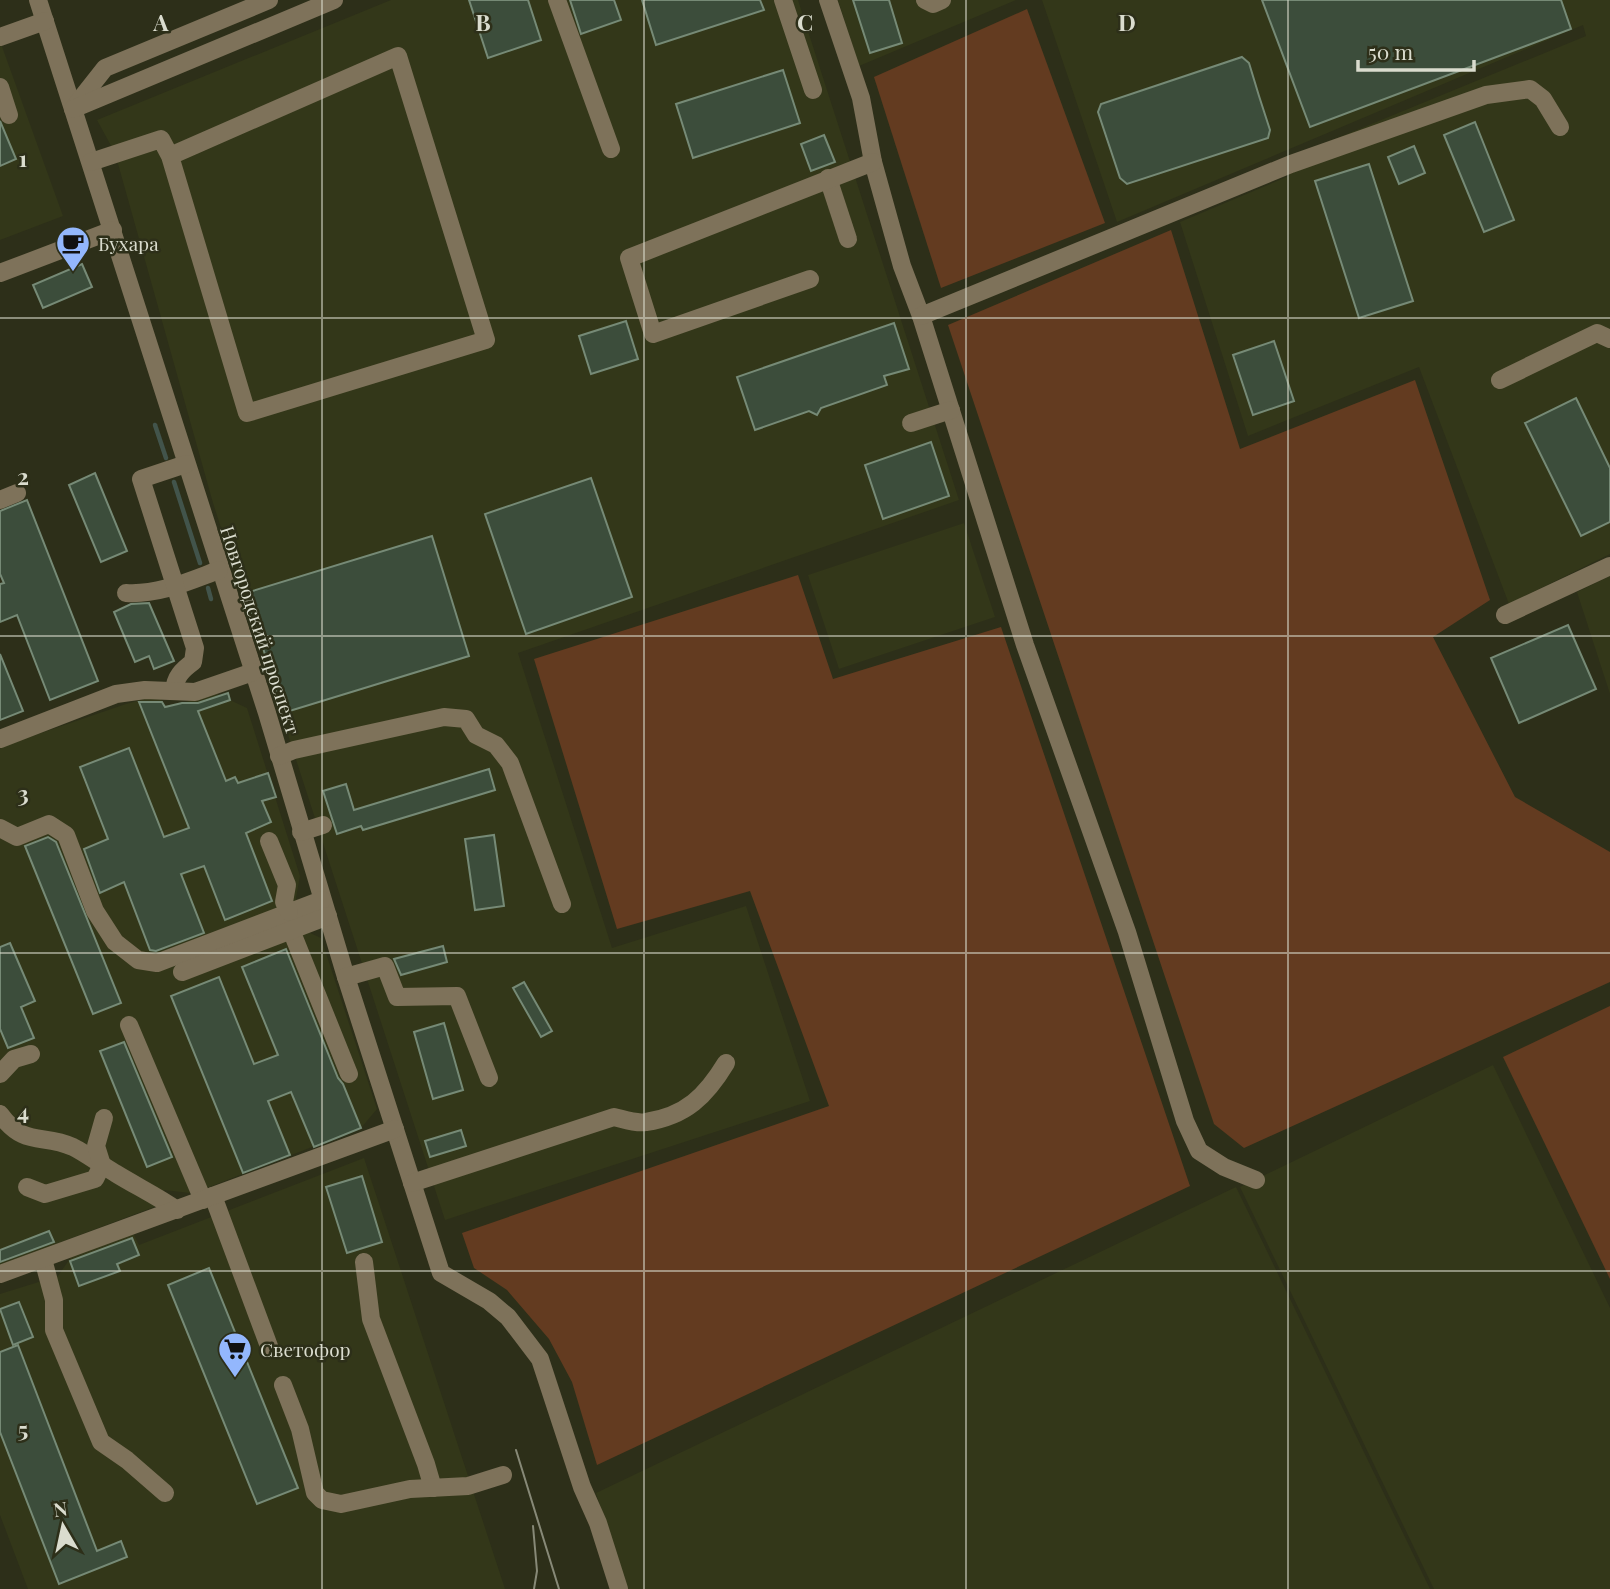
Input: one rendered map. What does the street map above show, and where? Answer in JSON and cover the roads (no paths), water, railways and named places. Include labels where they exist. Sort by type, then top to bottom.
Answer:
[{"type":"street","name":"Новгородский проспект","points":[[38,0],[253,672],[346,977],[441,1273],[489,1301],[508,1317],[540,1359],[619,1589]]},
{"type":"street","points":[[73,109],[105,68],[269,0]]},
{"type":"street","points":[[73,109],[334,0]]},
{"type":"street","points":[[556,0],[611,149]]},
{"type":"street","points":[[783,0],[813,90]]},
{"type":"street","points":[[828,0],[861,98],[873,162],[902,266],[921,316],[1025,645],[1127,932],[1185,1121],[1199,1151],[1224,1167],[1256,1180]]},
{"type":"street","points":[[925,0],[933,4],[942,0]]},
{"type":"street","points":[[0,37],[45,21]]},
{"type":"street","points":[[91,162],[161,139],[170,156],[247,412],[486,340],[398,56],[170,156]]},
{"type":"street","points":[[0,87],[9,115]]},
{"type":"street","points":[[921,316],[1290,164],[1486,95],[1530,89],[1543,99],[1560,127]]},
{"type":"street","points":[[810,279],[653,334],[629,258],[873,162]]},
{"type":"street","points":[[828,178],[848,239]]},
{"type":"street","points":[[0,273],[113,230]]},
{"type":"street","points":[[1500,380],[1597,333],[1610,339]]},
{"type":"street","points":[[911,423],[951,410]]},
{"type":"street","points":[[174,691],[181,671],[193,662],[195,648],[141,480],[186,464]]},
{"type":"street","points":[[0,500],[17,493]]},
{"type":"street","points":[[1506,615],[1610,566]]},
{"type":"street","points":[[126,593],[141,594],[175,586],[219,570]]},
{"type":"street","points":[[0,740],[116,694],[145,690],[195,692],[253,672]]},
{"type":"street","points":[[279,756],[294,750],[444,717],[466,719],[476,735],[496,745],[510,763],[562,904]]},
{"type":"street","points":[[0,828],[17,836],[49,824],[66,835],[95,911],[116,942],[138,960],[157,963],[325,908]]},
{"type":"street","points":[[301,832],[323,825]]},
{"type":"street","points":[[269,841],[287,885],[284,902],[290,921],[349,1074]]},
{"type":"street","points":[[182,972],[290,921]]},
{"type":"street","points":[[346,977],[384,966],[397,997],[457,996],[489,1078]]},
{"type":"street","points":[[129,1025],[208,1198],[271,1349]]},
{"type":"street","points":[[0,1074],[14,1059],[31,1054]]},
{"type":"street","points":[[412,1183],[614,1117],[644,1123],[688,1109],[714,1084],[726,1063]]},
{"type":"street","points":[[0,1114],[10,1128],[28,1138],[71,1146],[152,1192],[177,1210]]},
{"type":"street","points":[[27,1187],[46,1194],[95,1179],[102,1165],[96,1146],[104,1118]]},
{"type":"street","points":[[0,1274],[395,1129]]},
{"type":"street","points":[[43,1259],[54,1300],[54,1330],[101,1443],[127,1460],[165,1493]]},
{"type":"street","points":[[365,1262],[371,1319],[433,1488]]},
{"type":"street","points":[[283,1385],[300,1429],[315,1493],[322,1500],[341,1504],[410,1489],[468,1486],[503,1475]]},
{"type":"waterway","points":[[155,425],[166,458]]},
{"type":"waterway","points":[[174,482],[200,563]]},
{"type":"waterway","points":[[208,588],[211,599]]},
{"type":"tram line","points":[[516,1450],[559,1589]]},
{"type":"tram line","points":[[533,1526],[537,1571],[534,1589]]},
{"type":"place","name":"Бухара","points":[[73,273]]},
{"type":"place","name":"Светофор","points":[[235,1379]]}]
